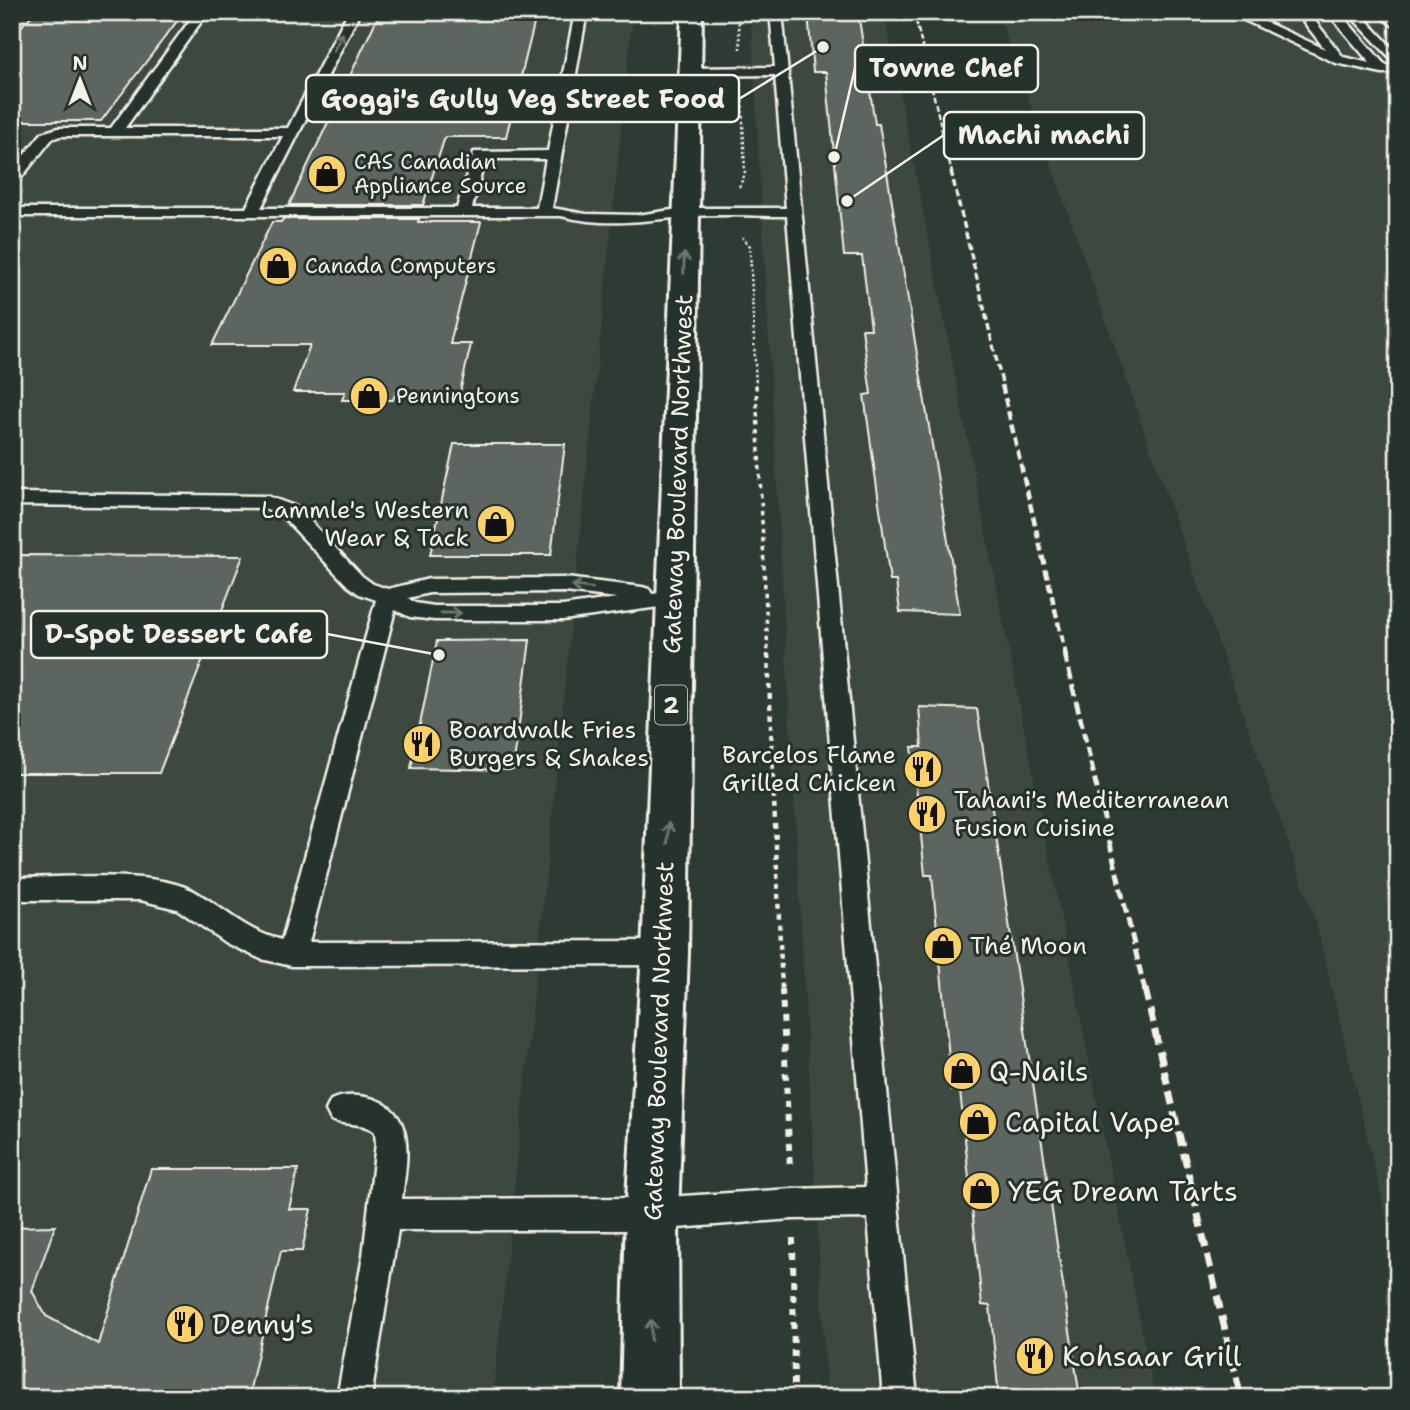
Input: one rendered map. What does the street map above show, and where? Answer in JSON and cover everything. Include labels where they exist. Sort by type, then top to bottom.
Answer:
[{"type":"highway","name":"Gateway Boulevard Northwest","points":[[650,1398],[652,1214],[665,953],[688,72],[692,12]]},
{"type":"lane","points":[[116,131],[202,12]]},
{"type":"lane","points":[[251,212],[354,12]]},
{"type":"lane","points":[[544,212],[581,12]]},
{"type":"lane","points":[[776,12],[900,1398]]},
{"type":"lane","points":[[1233,12],[1340,60],[1382,69],[1398,69]]},
{"type":"lane","points":[[1302,12],[1340,60]]},
{"type":"lane","points":[[1333,12],[1382,69]]},
{"type":"lane","points":[[1353,12],[1398,62]]},
{"type":"lane","points":[[1380,12],[1398,26]]},
{"type":"lane","points":[[688,72],[782,71]]},
{"type":"lane","points":[[12,180],[51,134],[66,131],[291,132]]},
{"type":"lane","points":[[463,212],[479,155],[554,155]]},
{"type":"lane","points":[[12,212],[561,212],[586,218],[637,219],[686,212],[794,212]]},
{"type":"lane","points":[[12,499],[267,502],[290,512],[355,581],[366,589],[388,596],[410,610],[434,614],[563,613],[674,598]]},
{"type":"lane","points":[[292,954],[388,596]]},
{"type":"lane","points":[[12,889],[140,889],[161,892],[184,899],[234,935],[261,947],[292,954],[665,953]]},
{"type":"lane","points":[[341,1110],[380,1115],[390,1128],[391,1146],[384,1215],[355,1398]]},
{"type":"lane","points":[[384,1215],[652,1214],[792,1204],[883,1202]]},
{"type":"path","points":[[738,12],[745,174],[744,181],[730,195],[730,228],[746,239],[750,246],[795,1283],[793,1398]]},
{"type":"shaded area","points":[[14,12],[633,12],[493,1398],[12,1398]]},
{"type":"shaded area","points":[[751,12],[884,12],[1155,1398],[827,1398]]},
{"type":"shaded area","points":[[998,12],[1398,12],[1398,1266],[1316,922]]},
{"type":"building","points":[[35,12],[184,12],[101,121],[12,121],[12,36]]},
{"type":"building","points":[[380,12],[537,12],[506,137],[445,137],[423,205],[289,205]]},
{"type":"building","points":[[808,12],[858,12],[960,614],[900,612],[896,581],[890,581],[864,395],[871,394],[862,329],[871,329],[862,256],[844,256],[826,72],[813,72]]},
{"type":"building","points":[[283,219],[481,222],[451,339],[451,344],[471,344],[460,392],[396,392],[393,400],[342,400],[345,392],[293,392],[310,345],[212,345],[272,222],[281,222]]},
{"type":"building","name":"Lammle's Western Wear & Tack","points":[[454,444],[565,444],[551,555],[430,555]]},
{"type":"building","points":[[12,555],[243,556],[159,773],[12,773]]},
{"type":"building","points":[[530,640],[513,770],[411,768],[437,641]]},
{"type":"building","points":[[919,707],[977,709],[1080,1398],[999,1398],[990,1306],[982,1305],[960,1091],[952,1090],[932,875],[925,875],[912,747],[922,747]]},
{"type":"building","name":"Denny's","points":[[151,1169],[298,1169],[289,1209],[311,1209],[302,1251],[281,1251],[248,1398],[12,1398],[12,1227],[55,1226],[32,1291],[46,1316],[98,1344]]},
{"type":"railway","points":[[914,12],[952,173]]},
{"type":"railway","points":[[951,171],[1003,387]]},
{"type":"railway","points":[[1002,385],[1066,656]]},
{"type":"railway","points":[[1065,654],[1145,991]]},
{"type":"railway","points":[[1145,989],[1241,1398]]},
{"type":"place","name":"Goggi's Gully Veg Street Food","points":[[823,47]]},
{"type":"place","name":"Towne Chef","points":[[834,157]]},
{"type":"place","name":"CAS Canadian Appliance Source","points":[[327,174]]},
{"type":"place","name":"Machi machi","points":[[847,201]]},
{"type":"place","name":"Canada Computers","points":[[278,266]]},
{"type":"place","name":"Penningtons","points":[[369,396]]},
{"type":"place","name":"Lammle's Western Wear & Tack","points":[[496,524]]},
{"type":"place","name":"D-Spot Dessert Cafe","points":[[439,655]]},
{"type":"place","name":"Boardwalk Fries Burgers & Shakes","points":[[422,744]]},
{"type":"place","name":"Barcelos Flame Grilled Chicken","points":[[923,769]]},
{"type":"place","name":"Tahani's Mediterranean Fusion Cuisine","points":[[927,814]]},
{"type":"place","name":"Thé Moon","points":[[943,946]]},
{"type":"place","name":"Q-Nails","points":[[962,1071]]},
{"type":"place","name":"Capital Vape","points":[[978,1122]]},
{"type":"place","name":"YEG Dream Tarts","points":[[981,1191]]},
{"type":"place","name":"Denny's","points":[[185,1324]]},
{"type":"place","name":"Kohsaar Grill","points":[[1035,1356]]}]
